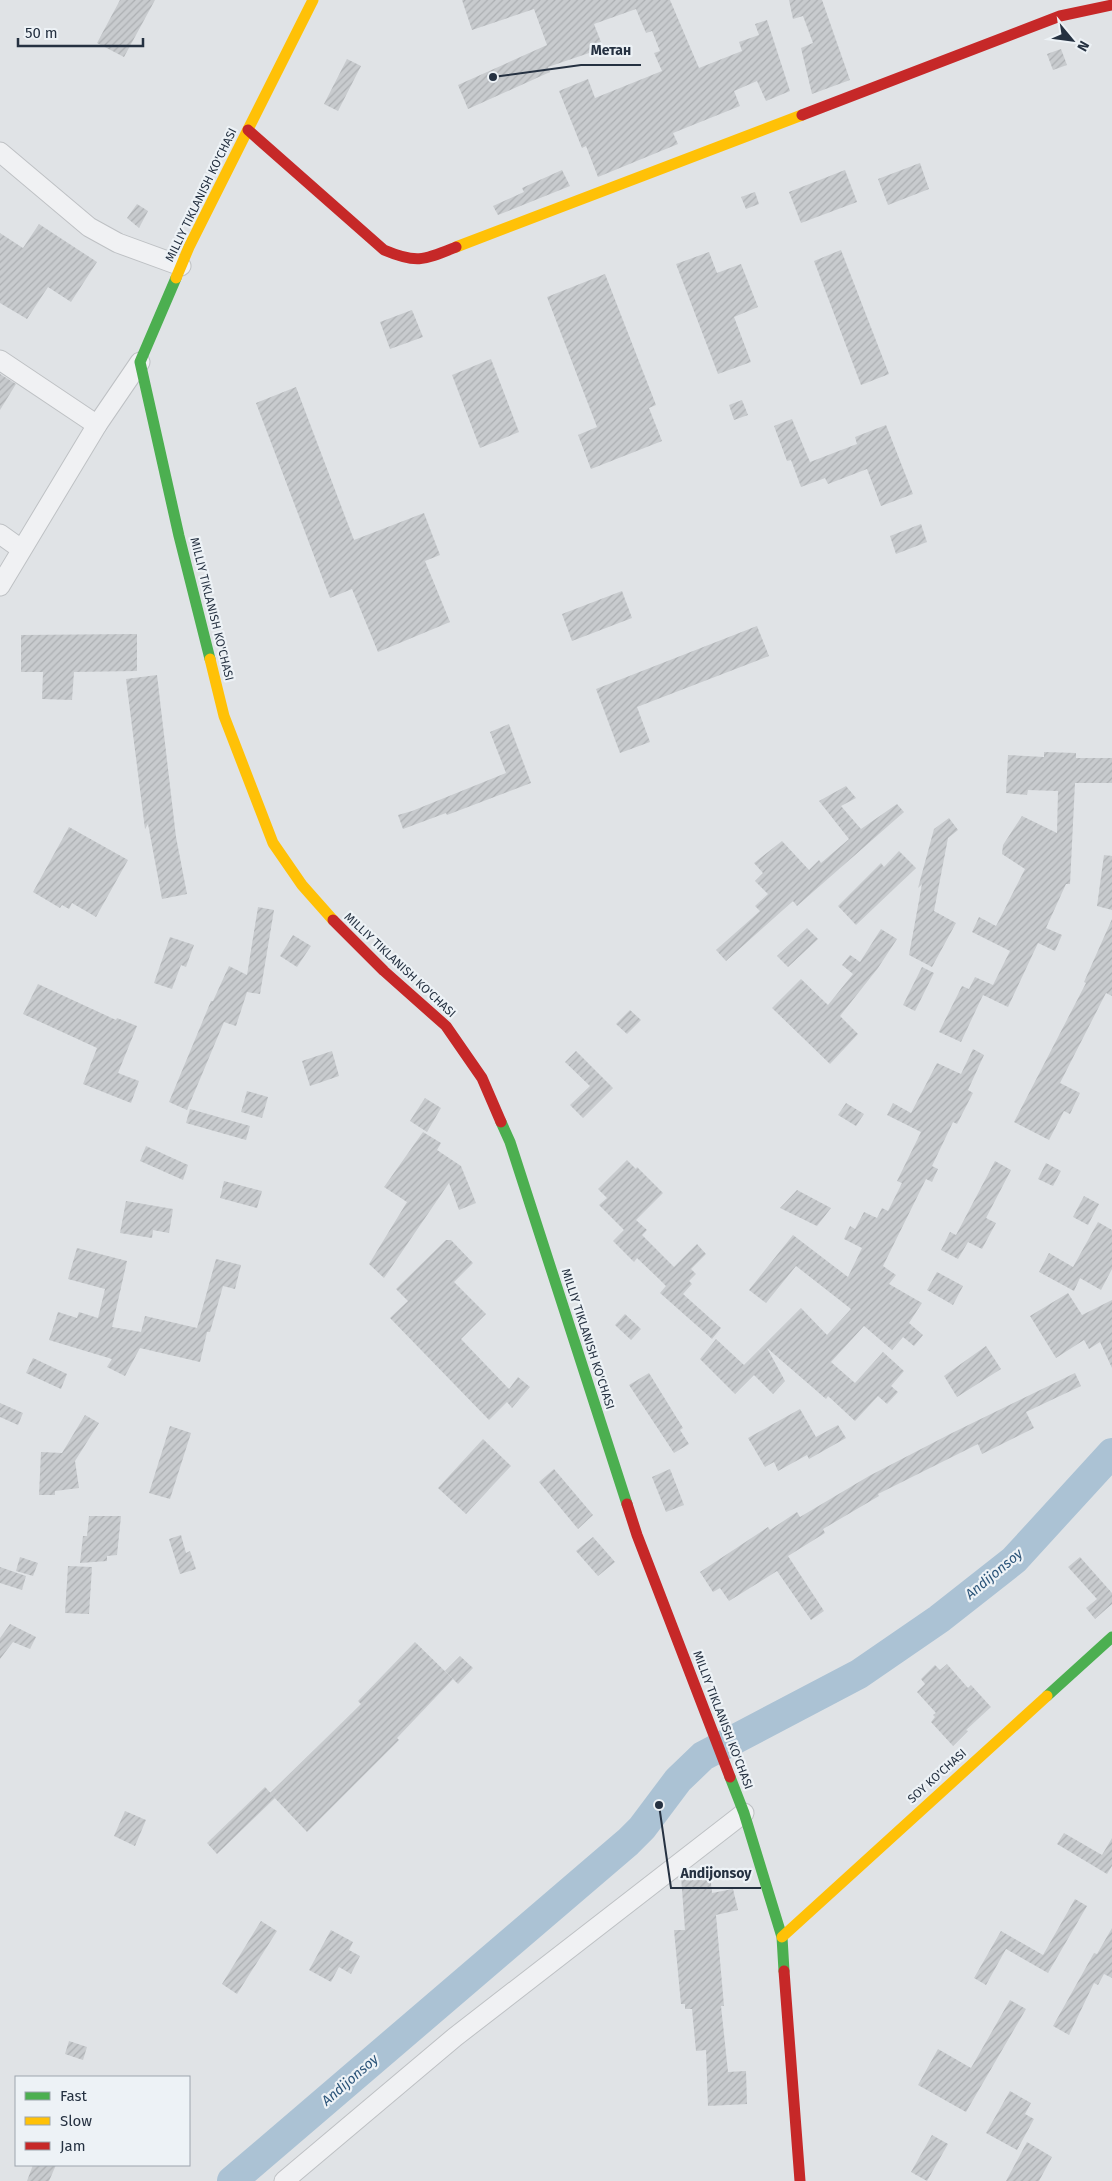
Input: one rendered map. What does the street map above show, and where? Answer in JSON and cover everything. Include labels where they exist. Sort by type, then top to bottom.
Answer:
[{"type":"main road","name":"MILLIY TIKLANISH KO'CHASI","points":[[313,0],[181,266],[140,362],[179,536],[224,716],[273,843],[302,885],[336,923],[384,971],[446,1026],[482,1078],[510,1142],[637,1535],[744,1813],[782,1937],[800,2181]]},
{"type":"main road","points":[[248,130],[384,250],[405,259],[426,258],[1060,16],[1112,5]]},
{"type":"main road","name":"SOY KO'CHASI","points":[[782,1937],[1112,1637]]},
{"type":"street","points":[[0,152],[89,227],[118,243],[181,266]]},
{"type":"street","points":[[0,360],[97,425]]},
{"type":"street","points":[[0,586],[21,548],[97,425],[140,362]]},
{"type":"street","points":[[0,534],[21,548]]},
{"type":"street","points":[[284,2181],[455,2037],[744,1813]]},
{"type":"building","points":[[120,0],[155,0],[124,57],[97,43]]},
{"type":"building","points":[[462,0],[670,0],[699,68],[742,51],[739,42],[759,35],[755,24],[767,20],[790,91],[766,101],[757,81],[734,91],[740,106],[673,133],[678,144],[598,177],[586,146],[582,148],[559,91],[588,79],[595,98],[662,71],[654,53],[660,51],[652,31],[646,33],[636,9],[594,24],[601,42],[593,45],[595,51],[548,67],[550,72],[468,109],[458,85],[547,45],[534,9],[472,30]]},
{"type":"building","points":[[789,0],[822,0],[850,80],[812,94],[801,48],[813,43],[803,16],[793,19]]},
{"type":"building","points":[[1061,49],[1067,65],[1053,70],[1047,54]]},
{"type":"building","points":[[347,59],[361,66],[338,111],[324,104]]},
{"type":"building","points":[[920,163],[929,189],[888,205],[878,179]]},
{"type":"building","points":[[562,170],[570,186],[498,215],[493,206],[524,192],[522,188]]},
{"type":"building","points":[[845,170],[857,202],[801,223],[789,192]]},
{"type":"building","points":[[755,192],[759,204],[746,209],[741,197]]},
{"type":"building","points":[[137,204],[148,211],[139,228],[127,218]]},
{"type":"building","points":[[39,224],[97,262],[71,302],[48,287],[27,319],[0,303],[0,233],[23,248]]},
{"type":"building","points":[[841,250],[889,374],[861,385],[814,261]]},
{"type":"building","points":[[709,252],[717,273],[741,264],[758,307],[734,317],[751,362],[718,374],[676,264]]},
{"type":"building","points":[[605,274],[656,405],[649,408],[662,441],[591,469],[578,435],[597,427],[547,297]]},
{"type":"building","points":[[412,310],[423,337],[390,349],[380,322]]},
{"type":"building","points":[[491,359],[519,432],[480,448],[452,375]]},
{"type":"building","points":[[0,374],[16,384],[0,410]]},
{"type":"building","points":[[296,387],[354,540],[424,513],[440,555],[425,561],[450,622],[378,652],[352,589],[330,598],[256,403]]},
{"type":"building","points":[[742,400],[748,415],[734,420],[729,405]]},
{"type":"building","points":[[792,419],[810,462],[857,444],[855,437],[886,425],[913,494],[881,506],[867,469],[828,484],[825,478],[801,487],[791,460],[787,461],[774,426]]},
{"type":"building","points":[[921,524],[927,542],[896,554],[890,536]]},
{"type":"building","points":[[622,591],[632,618],[572,641],[562,614]]},
{"type":"building","points":[[757,626],[769,656],[637,707],[650,742],[620,753],[596,689]]},
{"type":"building","points":[[137,634],[137,671],[74,672],[72,700],[42,699],[43,672],[21,672],[21,635]]},
{"type":"building","points":[[157,675],[176,837],[187,894],[162,899],[148,824],[145,829],[126,679]]},
{"type":"building","points":[[509,724],[531,783],[447,815],[446,813],[403,829],[398,815],[506,773],[490,732]]},
{"type":"building","points":[[1044,752],[1076,753],[1076,758],[1112,758],[1112,783],[1075,783],[1070,884],[1066,884],[1046,928],[1062,935],[1055,951],[1038,943],[1008,1007],[983,995],[961,1042],[939,1032],[962,986],[969,989],[975,977],[993,985],[1010,951],[972,932],[979,917],[996,926],[1025,869],[1002,854],[1003,845],[1022,816],[1057,833],[1058,791],[1028,790],[1027,795],[1006,793],[1008,755],[1044,757]]},
{"type":"building","points":[[846,786],[856,798],[841,806],[861,829],[897,804],[904,812],[797,906],[793,901],[726,961],[716,950],[760,911],[755,906],[768,894],[755,881],[763,873],[754,863],[782,841],[809,870],[819,860],[821,863],[849,839],[819,801]]},
{"type":"building","points":[[949,818],[958,830],[948,838],[934,911],[956,923],[932,967],[909,955],[922,884],[918,888],[934,829]]},
{"type":"building","points":[[69,827],[128,860],[96,917],[72,903],[69,909],[62,905],[60,908],[33,892]]},
{"type":"building","points":[[899,851],[916,868],[856,925],[838,906],[881,863],[884,867]]},
{"type":"building","points":[[1104,855],[1112,856],[1112,910],[1097,906]]},
{"type":"building","points":[[258,907],[274,910],[260,994],[247,992],[236,1026],[224,1022],[187,1110],[169,1102],[211,1001],[213,1001],[229,966],[247,975]]},
{"type":"building","points":[[1112,919],[1112,996],[1106,993],[1060,1083],[1080,1093],[1070,1114],[1064,1111],[1049,1140],[1014,1122],[1086,983],[1084,982]]},
{"type":"building","points":[[807,928],[818,939],[788,967],[777,956]]},
{"type":"building","points":[[881,929],[897,939],[878,968],[840,1016],[858,1034],[830,1064],[772,1008],[801,979],[828,1005],[853,974],[842,965],[850,955],[860,962]]},
{"type":"building","points":[[293,935],[311,946],[297,967],[280,956]]},
{"type":"building","points":[[170,937],[194,945],[186,967],[181,965],[172,989],[154,983]]},
{"type":"building","points":[[922,967],[934,973],[915,1011],[903,1005]]},
{"type":"building","points":[[38,984],[116,1020],[117,1018],[137,1026],[118,1073],[139,1081],[131,1103],[83,1084],[97,1048],[23,1014]]},
{"type":"building","points":[[630,1010],[641,1020],[627,1034],[616,1024]]},
{"type":"building","points":[[973,1049],[984,1055],[968,1090],[973,1093],[957,1124],[953,1122],[932,1166],[938,1169],[932,1182],[926,1179],[883,1266],[896,1275],[889,1284],[922,1303],[909,1323],[923,1335],[914,1346],[903,1337],[892,1350],[864,1326],[831,1362],[855,1383],[883,1352],[904,1371],[891,1386],[898,1392],[887,1404],[878,1396],[855,1421],[828,1396],[826,1399],[767,1348],[785,1381],[773,1394],[754,1375],[735,1394],[700,1359],[716,1339],[744,1365],[801,1308],[827,1335],[851,1309],[796,1266],[766,1303],[749,1290],[793,1235],[848,1277],[862,1248],[844,1239],[850,1226],[855,1229],[864,1212],[877,1218],[882,1208],[888,1211],[902,1183],[897,1181],[921,1132],[887,1115],[893,1103],[911,1113],[937,1063],[961,1074]]},
{"type":"building","points":[[332,1051],[339,1076],[310,1086],[302,1061]]},
{"type":"building","points":[[576,1051],[613,1088],[583,1118],[570,1105],[590,1086],[565,1062]]},
{"type":"building","points":[[247,1091],[268,1097],[262,1118],[241,1112]]},
{"type":"building","points":[[425,1098],[441,1108],[427,1132],[410,1121]]},
{"type":"building","points":[[846,1103],[864,1114],[856,1126],[838,1115]]},
{"type":"building","points":[[190,1109],[250,1126],[246,1140],[186,1123]]},
{"type":"building","points":[[423,1132],[441,1143],[437,1150],[461,1166],[476,1203],[459,1210],[449,1183],[384,1278],[369,1264],[407,1202],[384,1187]]},
{"type":"building","points":[[146,1146],[188,1165],[183,1180],[140,1161]]},
{"type":"building","points":[[627,1160],[636,1169],[637,1167],[663,1193],[636,1220],[647,1230],[642,1235],[674,1267],[697,1244],[706,1254],[691,1269],[696,1274],[689,1281],[692,1284],[683,1294],[721,1328],[712,1339],[660,1293],[666,1286],[659,1279],[637,1258],[634,1262],[613,1241],[624,1230],[599,1205],[607,1198],[598,1189]]},
{"type":"building","points":[[995,1161],[1011,1170],[986,1218],[996,1223],[982,1249],[968,1242],[958,1259],[941,1250],[950,1232],[956,1235]]},
{"type":"building","points":[[1046,1163],[1061,1171],[1053,1186],[1038,1179]]},
{"type":"building","points":[[224,1181],[262,1191],[257,1208],[220,1198]]},
{"type":"building","points":[[797,1190],[831,1208],[817,1226],[780,1208]]},
{"type":"building","points":[[1084,1196],[1099,1204],[1088,1225],[1073,1217]]},
{"type":"building","points":[[126,1201],[173,1209],[169,1233],[153,1230],[152,1238],[120,1233]]},
{"type":"building","points":[[1098,1222],[1112,1230],[1112,1269],[1101,1290],[1080,1278],[1074,1291],[1039,1272],[1049,1253],[1073,1267]]},
{"type":"building","points":[[446,1240],[451,1240],[473,1263],[454,1282],[486,1314],[461,1339],[509,1389],[518,1377],[530,1387],[512,1408],[507,1402],[489,1420],[390,1318],[408,1301],[396,1289]]},
{"type":"building","points":[[77,1248],[127,1261],[112,1327],[141,1332],[145,1316],[197,1328],[216,1259],[241,1265],[235,1289],[223,1286],[210,1332],[207,1332],[200,1362],[140,1348],[125,1376],[107,1367],[112,1359],[49,1340],[58,1312],[77,1318],[79,1312],[98,1318],[105,1289],[68,1279]]},
{"type":"building","points":[[937,1272],[963,1286],[953,1305],[927,1290]]},
{"type":"building","points":[[1068,1293],[1082,1315],[1112,1300],[1112,1368],[1100,1342],[1089,1349],[1084,1340],[1056,1358],[1030,1316]]},
{"type":"building","points":[[625,1314],[641,1329],[631,1340],[615,1325]]},
{"type":"building","points":[[986,1346],[1001,1369],[957,1397],[944,1376]]},
{"type":"building","points":[[33,1358],[67,1374],[61,1389],[26,1373]]},
{"type":"building","points":[[649,1373],[683,1428],[680,1430],[689,1444],[674,1453],[629,1385]]},
{"type":"building","points":[[1075,1373],[1081,1386],[1026,1412],[1034,1428],[982,1454],[978,1444],[878,1494],[879,1496],[823,1529],[825,1533],[788,1556],[824,1611],[811,1620],[777,1571],[729,1601],[720,1588],[713,1592],[700,1572],[768,1527],[770,1530],[797,1512],[800,1517],[869,1476]]},
{"type":"building","points":[[0,1403],[23,1413],[18,1425],[0,1417]]},
{"type":"building","points":[[800,1409],[816,1437],[838,1425],[846,1438],[809,1459],[807,1455],[778,1471],[774,1462],[765,1467],[748,1438]]},
{"type":"building","points":[[85,1415],[99,1423],[75,1461],[79,1488],[55,1491],[55,1495],[39,1495],[41,1452],[62,1453]]},
{"type":"building","points":[[170,1426],[191,1433],[170,1499],[149,1493]]},
{"type":"building","points":[[483,1439],[511,1466],[466,1514],[438,1488]]},
{"type":"building","points":[[554,1469],[593,1515],[578,1529],[539,1482]]},
{"type":"building","points":[[670,1469],[684,1505],[666,1512],[652,1477]]},
{"type":"building","points":[[89,1516],[121,1516],[117,1555],[107,1556],[107,1561],[80,1563],[83,1536],[87,1536]]},
{"type":"building","points":[[181,1535],[186,1553],[190,1551],[196,1569],[180,1574],[169,1539]]},
{"type":"building","points":[[593,1537],[615,1562],[598,1576],[576,1551]]},
{"type":"building","points":[[20,1557],[38,1563],[33,1576],[16,1571]]},
{"type":"building","points":[[1080,1557],[1112,1593],[1112,1604],[1095,1619],[1086,1608],[1097,1599],[1068,1567]]},
{"type":"building","points":[[68,1566],[92,1567],[89,1614],[65,1613]]},
{"type":"building","points":[[0,1567],[26,1576],[22,1590],[0,1583]]},
{"type":"building","points":[[10,1624],[36,1637],[30,1649],[13,1642],[0,1659],[0,1638]]},
{"type":"building","points":[[415,1642],[453,1679],[397,1738],[399,1740],[307,1832],[270,1793],[361,1704],[358,1701]]},
{"type":"building","points":[[460,1656],[473,1668],[458,1684],[445,1671]]},
{"type":"building","points":[[947,1664],[968,1688],[971,1685],[991,1707],[966,1730],[968,1731],[953,1746],[931,1722],[935,1717],[933,1715],[936,1713],[917,1692],[925,1684],[921,1679],[935,1665],[940,1670]]},
{"type":"building","points":[[265,1787],[275,1798],[217,1854],[207,1843]]},
{"type":"building","points":[[125,1811],[146,1820],[135,1846],[114,1836]]},
{"type":"building","points":[[1064,1833],[1102,1855],[1112,1838],[1112,1866],[1107,1874],[1057,1844]]},
{"type":"building","points":[[710,1873],[712,1893],[733,1889],[738,1910],[716,1915],[724,2006],[721,2006],[728,2072],[746,2071],[747,2104],[708,2106],[706,2050],[696,2051],[692,2009],[685,2009],[685,2004],[681,2004],[674,1930],[685,1930],[681,1876]]},
{"type":"building","points":[[1075,1899],[1087,1906],[1048,1973],[1006,1949],[986,1985],[974,1978],[1001,1931],[1043,1955]]},
{"type":"building","points":[[261,1921],[277,1931],[237,1994],[222,1984]]},
{"type":"building","points":[[1112,1928],[1112,1978],[1104,1974],[1098,1985],[1094,1983],[1069,2035],[1053,2026],[1094,1953],[1097,1954]]},
{"type":"building","points":[[331,1930],[353,1942],[349,1950],[360,1956],[351,1974],[339,1967],[331,1982],[309,1970]]},
{"type":"building","points":[[1010,2000],[1026,2009],[966,2112],[918,2085],[938,2049],[971,2068]]},
{"type":"building","points":[[69,2041],[87,2047],[83,2060],[65,2054]]},
{"type":"building","points":[[1010,2091],[1031,2103],[1025,2114],[1034,2119],[1017,2150],[986,2133]]},
{"type":"building","points":[[932,2135],[948,2144],[927,2181],[911,2172]]},
{"type":"building","points":[[1027,2142],[1052,2157],[1039,2181],[1006,2181]]},
{"type":"building","points":[[33,2166],[56,2166],[49,2181],[27,2181]]},
{"type":"waterway","name":"Andijonsoy","points":[[232,2181],[628,1842],[642,1828],[678,1780],[703,1756],[859,1674],[939,1619],[1014,1560],[1112,1453]]},
{"type":"traffic: fast","points":[[176,278],[140,362],[179,536],[210,659]]},
{"type":"traffic: fast","points":[[501,1122],[510,1142],[627,1504]]},
{"type":"traffic: fast","points":[[1047,1696],[1112,1637]]},
{"type":"traffic: fast","points":[[730,1777],[744,1813],[782,1937],[784,1971]]},
{"type":"traffic: slow","points":[[176,278],[189,247],[313,0]]},
{"type":"traffic: slow","points":[[456,247],[802,115]]},
{"type":"traffic: slow","points":[[210,659],[224,716],[273,843],[302,885],[333,920]]},
{"type":"traffic: slow","points":[[782,1937],[1047,1696]]},
{"type":"traffic: jam","points":[[802,115],[1060,16],[1112,5]]},
{"type":"traffic: jam","points":[[248,130],[384,250],[405,257],[420,259],[456,247]]},
{"type":"traffic: jam","points":[[333,920],[384,971],[446,1026],[482,1078],[501,1122]]},
{"type":"traffic: jam","points":[[627,1504],[637,1535],[730,1777]]},
{"type":"traffic: jam","points":[[784,1971],[800,2181]]},
{"type":"place","name":"Метан","points":[[493,77]]},
{"type":"place","name":"Andijonsoy","points":[[659,1805]]}]
